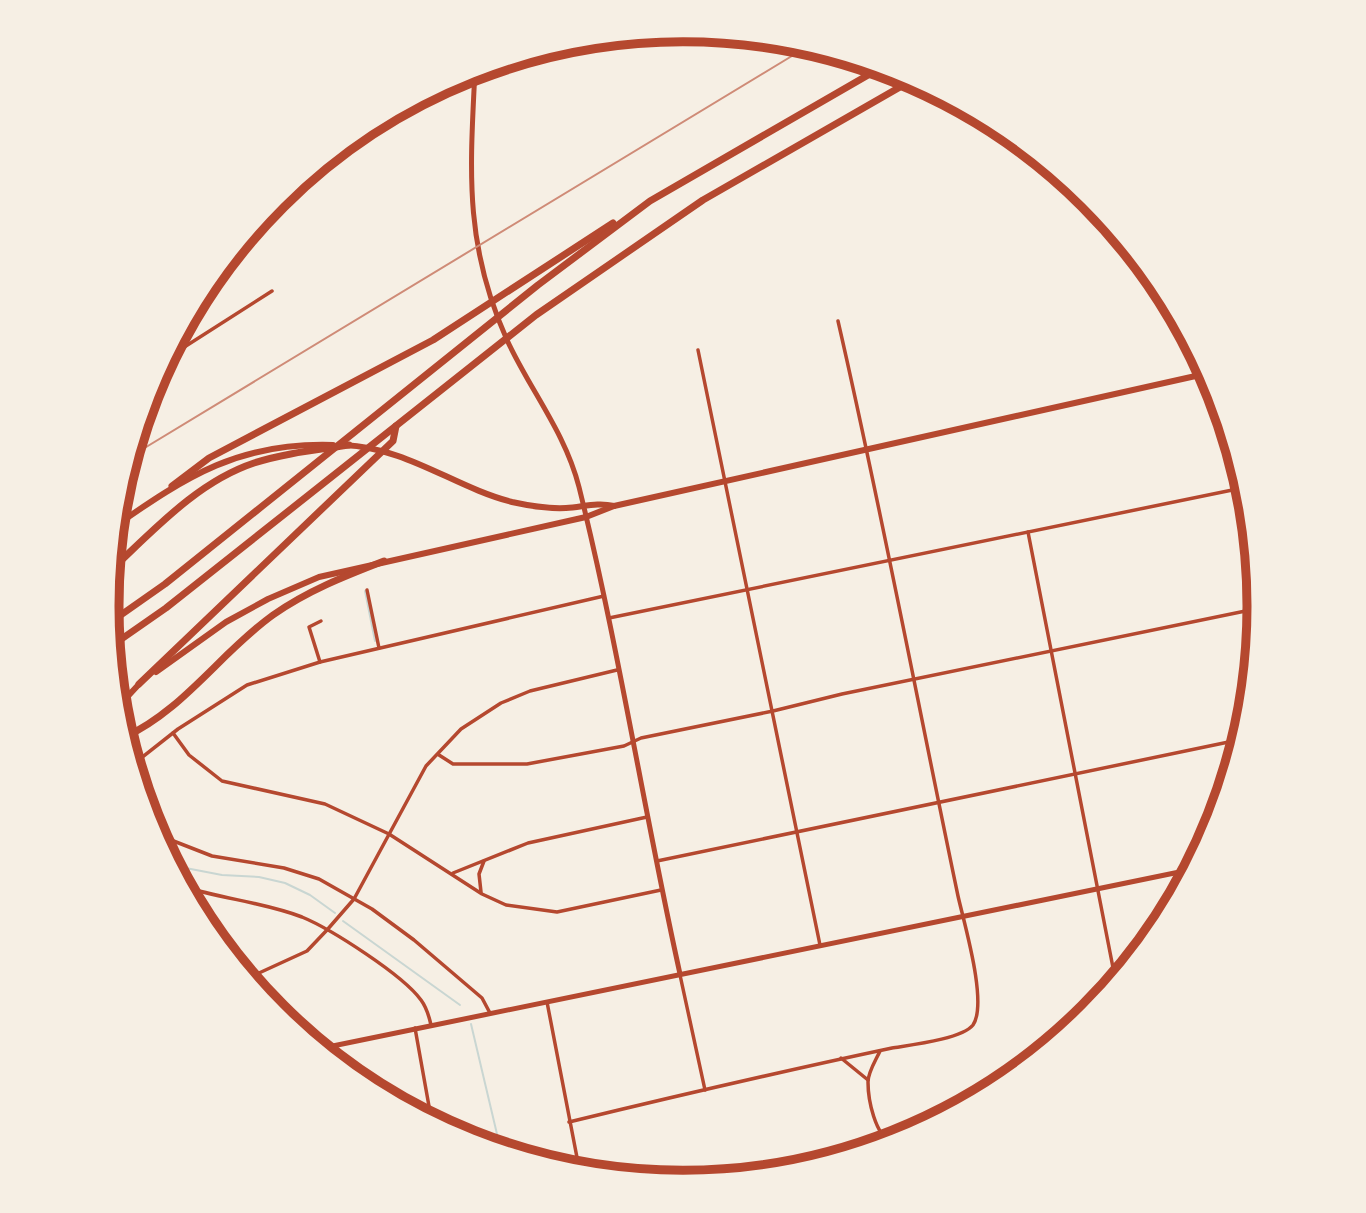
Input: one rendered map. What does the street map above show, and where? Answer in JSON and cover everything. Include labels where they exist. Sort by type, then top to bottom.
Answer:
[{"type":"highway","points":[[172,486],[219,452],[433,340],[650,201],[870,74]]},
{"type":"highway","points":[[120,640],[166,608],[536,315],[703,200],[902,86]]},
{"type":"highway","points":[[119,616],[165,584],[538,285],[650,201]]},
{"type":"highway","points":[[139,684],[393,440],[396,426]]},
{"type":"highway","points":[[121,562],[210,484],[259,462],[299,452],[349,445]]},
{"type":"highway","points":[[133,734],[186,697],[228,654],[272,616],[316,588],[384,561]]},
{"type":"main road","points":[[126,698],[139,684],[226,622],[268,599],[319,577],[586,517],[614,506],[1198,375]]},
{"type":"main road","points":[[125,519],[172,486],[212,466],[270,449],[349,445],[425,464],[508,501],[554,508],[601,503],[614,506]]},
{"type":"street","points":[[474,82],[470,149],[472,225],[490,299],[564,445],[586,517],[605,596],[661,890],[705,1090]]},
{"type":"street","points":[[181,349],[272,291]]},
{"type":"street","points":[[569,1122],[841,1058],[954,1035],[972,1025],[977,1013],[978,999],[962,917],[888,561],[868,450],[838,321]]},
{"type":"street","points":[[698,350],[820,945]]},
{"type":"street","points":[[609,618],[1235,489]]},
{"type":"street","points":[[1028,532],[1114,971]]},
{"type":"street","points":[[367,590],[379,648]]},
{"type":"street","points":[[140,758],[173,733],[247,685],[320,662],[605,596]]},
{"type":"street","points":[[439,755],[453,764],[527,764],[632,743],[641,738],[842,694],[1248,611]]},
{"type":"street","points":[[320,662],[309,626],[321,621]]},
{"type":"street","points":[[255,974],[307,951],[354,899],[426,766],[461,729],[501,703],[530,691],[617,670]]},
{"type":"street","points":[[173,733],[189,755],[222,781],[325,804],[389,834],[482,894],[506,905],[557,912],[661,890]]},
{"type":"street","points":[[657,861],[1231,741]]},
{"type":"street","points":[[453,873],[528,843],[647,817]]},
{"type":"street","points":[[169,839],[212,856],[296,872],[320,880],[354,899],[424,948],[482,998],[490,1013]]},
{"type":"street","points":[[482,894],[479,874],[484,860]]},
{"type":"street","points":[[330,1046],[1181,872]]},
{"type":"street","points":[[194,889],[267,906],[303,918],[327,930],[419,997],[427,1008],[431,1025]]},
{"type":"street","points":[[547,1002],[577,1161]]},
{"type":"street","points":[[415,1028],[430,1111]]},
{"type":"street","points":[[880,1051],[868,1080],[877,1125],[882,1134]]},
{"type":"street","points":[[841,1058],[868,1080]]},
{"type":"waterway","points":[[365,591],[375,641]]},
{"type":"waterway","points":[[183,867],[285,883],[310,895],[335,913]]},
{"type":"waterway","points":[[343,921],[460,1005]]},
{"type":"waterway","points":[[471,1024],[498,1140]]},
{"type":"railway","points":[[141,450],[796,54]]}]
